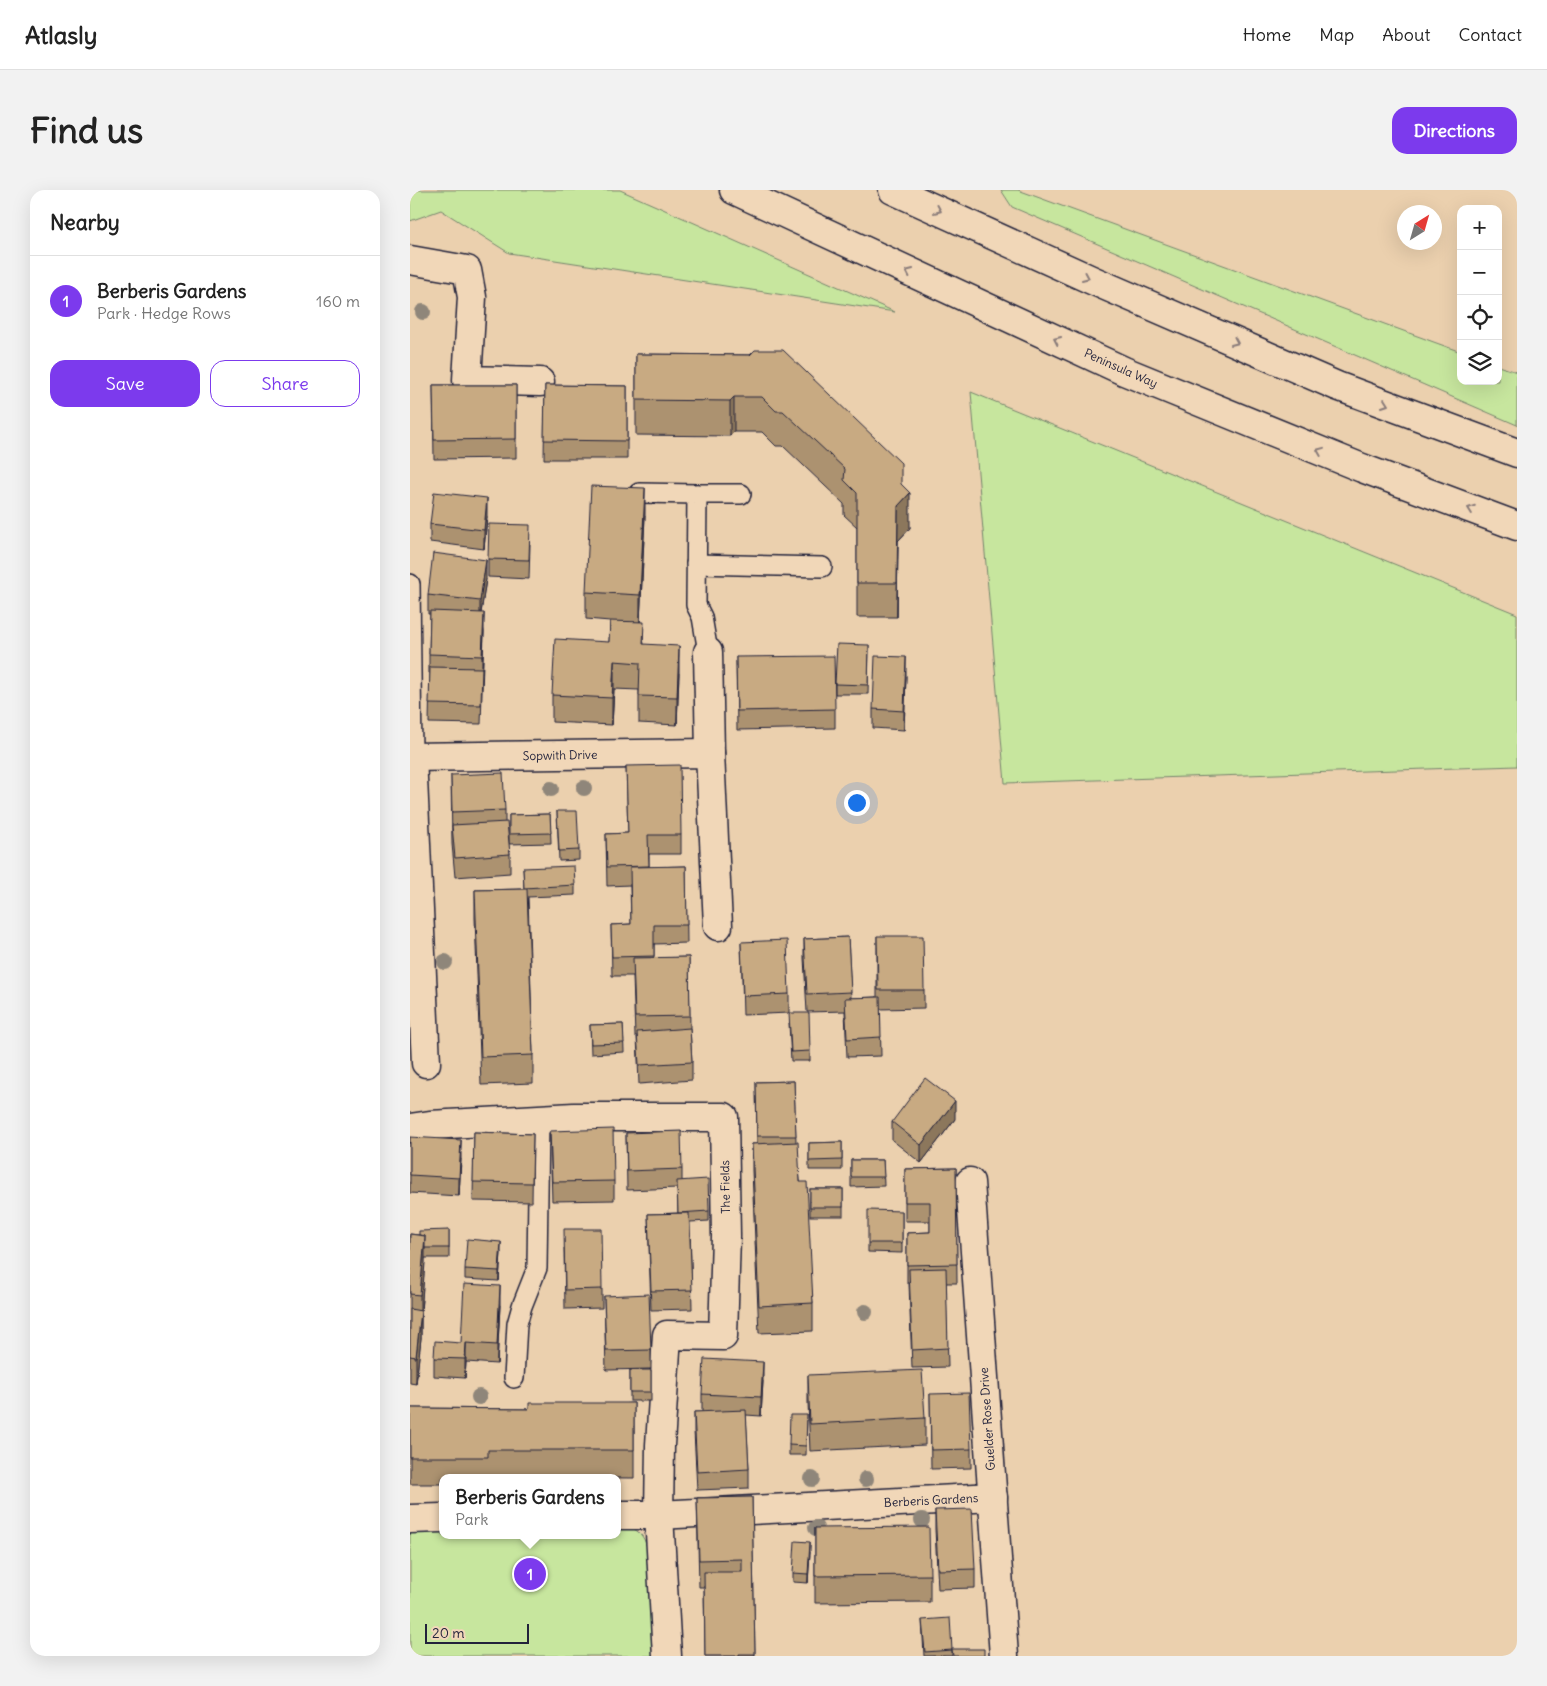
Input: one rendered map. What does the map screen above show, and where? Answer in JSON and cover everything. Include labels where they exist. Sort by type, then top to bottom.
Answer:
[{"type":"street","name":"Peninsula Way","points":[[734,190],[1124,371],[1362,468],[1517,526]]},
{"type":"street","points":[[893,190],[1103,285],[1337,386],[1517,453]]},
{"type":"street","points":[[410,260],[466,270],[472,297],[467,380],[540,382]]},
{"type":"street","points":[[708,652],[710,753],[718,926]]},
{"type":"street","name":"Sopwith Drive","points":[[411,757],[710,753]]},
{"type":"street","points":[[411,757],[426,1063]]},
{"type":"street","name":"The Fields","points":[[410,1128],[430,1125],[574,1117],[724,1117],[726,1236],[723,1336],[667,1335],[660,1445],[659,1515]]},
{"type":"street","name":"Guelder Rose Drive","points":[[970,1182],[1004,1656]]},
{"type":"street","name":"Berberis Gardens","points":[[621,1515],[659,1515],[993,1496]]},
{"type":"street","points":[[659,1515],[666,1656]]},
{"type":"street","points":[[410,1519],[439,1518]]},
{"type":"lane","points":[[639,493],[740,494]]},
{"type":"lane","points":[[697,494],[696,605],[702,617],[703,632],[708,652]]},
{"type":"lane","points":[[696,564],[822,567]]},
{"type":"lane","points":[[410,584],[411,757]]},
{"type":"lane","points":[[514,1378],[517,1324],[537,1268],[539,1119]]},
{"type":"green space","points":[[410,190],[620,190],[895,312],[509,253],[441,210],[410,221]]},
{"type":"green space","points":[[1001,190],[1018,190],[1457,351],[1457,385],[1502,385],[1502,367],[1517,372],[1517,425],[1012,207]]},
{"type":"green space","points":[[971,392],[1517,614],[1517,766],[1005,783]]},
{"type":"green space","points":[[621,1526],[637,1531],[642,1536],[646,1545],[649,1558],[653,1612],[653,1656],[410,1656],[410,1531],[439,1529],[439,1539],[621,1539]]},
{"type":"building","points":[[755,350],[783,350],[901,463],[901,484],[910,493],[898,506],[897,583],[857,583],[857,493],[844,480],[845,469],[783,411],[776,411],[762,397],[734,397],[730,401],[636,400],[636,354],[750,355]]},
{"type":"building","points":[[433,385],[516,385],[516,439],[434,440]]},
{"type":"building","points":[[545,385],[627,386],[627,441],[544,440]]},
{"type":"building","points":[[591,486],[645,488],[640,595],[586,592]]},
{"type":"building","points":[[434,492],[487,498],[484,530],[430,524]]},
{"type":"building","points":[[489,524],[530,525],[529,560],[488,559]]},
{"type":"building","points":[[433,553],[486,560],[480,601],[428,595]]},
{"type":"building","points":[[430,611],[484,613],[482,656],[429,654]]},
{"type":"building","points":[[610,621],[644,622],[643,644],[679,646],[677,697],[639,696],[640,663],[614,661],[612,698],[552,695],[555,639],[609,642]]},
{"type":"building","points":[[837,644],[869,645],[868,685],[835,684]]},
{"type":"building","points":[[834,656],[835,709],[737,711],[736,657]]},
{"type":"building","points":[[875,656],[906,657],[904,711],[873,709]]},
{"type":"building","points":[[430,667],[482,668],[481,705],[429,704]]},
{"type":"building","points":[[680,765],[681,835],[648,835],[649,866],[607,867],[606,834],[628,833],[626,766]]},
{"type":"building","points":[[503,773],[505,810],[452,812],[451,775]]},
{"type":"building","points":[[557,811],[577,811],[579,850],[559,851]]},
{"type":"building","points":[[550,814],[551,833],[509,834],[509,815]]},
{"type":"building","points":[[507,822],[510,854],[455,858],[452,825]]},
{"type":"building","points":[[574,866],[575,885],[524,888],[523,868]]},
{"type":"building","points":[[686,866],[687,925],[654,925],[654,956],[612,957],[611,925],[631,924],[630,867]]},
{"type":"building","points":[[527,889],[533,1055],[481,1057],[475,890]]},
{"type":"building","points":[[877,936],[923,936],[924,990],[878,990]]},
{"type":"building","points":[[848,937],[851,992],[807,994],[804,939]]},
{"type":"building","points":[[787,940],[789,994],[743,996],[741,942]]},
{"type":"building","points":[[689,957],[690,1016],[635,1017],[633,958]]},
{"type":"building","points":[[880,997],[881,1037],[847,1039],[845,998]]},
{"type":"building","points":[[789,1013],[809,1013],[810,1051],[791,1052]]},
{"type":"building","points":[[623,1024],[624,1043],[591,1044],[590,1025]]},
{"type":"building","points":[[690,1028],[692,1062],[639,1065],[637,1032]]},
{"type":"building","points":[[925,1078],[955,1101],[921,1145],[892,1122]]},
{"type":"building","points":[[794,1081],[796,1136],[757,1136],[756,1082]]},
{"type":"building","points":[[613,1129],[614,1181],[552,1182],[550,1131]]},
{"type":"building","points":[[681,1131],[682,1169],[627,1171],[626,1133]]},
{"type":"building","points":[[474,1132],[533,1134],[532,1183],[473,1182]]},
{"type":"building","points":[[410,1137],[461,1140],[459,1178],[410,1175]]},
{"type":"building","points":[[798,1142],[800,1182],[807,1182],[813,1303],[759,1306],[752,1144]]},
{"type":"building","points":[[842,1142],[842,1160],[809,1161],[809,1143]]},
{"type":"building","points":[[851,1160],[883,1160],[884,1177],[851,1177]]},
{"type":"building","points":[[956,1168],[957,1264],[907,1265],[907,1233],[930,1232],[930,1202],[905,1202],[905,1169]]},
{"type":"building","points":[[708,1179],[709,1211],[678,1213],[677,1181]]},
{"type":"building","points":[[810,1189],[843,1189],[843,1207],[810,1207]]},
{"type":"building","points":[[868,1210],[902,1211],[902,1243],[868,1243]]},
{"type":"building","points":[[689,1213],[692,1290],[651,1291],[648,1214]]},
{"type":"building","points":[[564,1229],[601,1229],[602,1289],[565,1290]]},
{"type":"building","points":[[449,1230],[449,1248],[425,1248],[425,1236],[419,1235],[419,1231]]},
{"type":"building","points":[[410,1234],[425,1236],[420,1295],[410,1294]]},
{"type":"building","points":[[467,1239],[501,1242],[499,1271],[465,1269]]},
{"type":"building","points":[[946,1268],[948,1348],[912,1350],[909,1269]]},
{"type":"building","points":[[464,1284],[500,1286],[497,1345],[466,1343],[465,1359],[434,1358],[435,1341],[461,1343]]},
{"type":"building","points":[[649,1294],[651,1350],[606,1351],[604,1296]]},
{"type":"building","points":[[410,1309],[421,1311],[416,1357],[410,1356]]},
{"type":"building","points":[[704,1359],[763,1362],[761,1397],[702,1394]]},
{"type":"building","points":[[630,1370],[651,1370],[651,1392],[630,1392]]},
{"type":"building","points":[[922,1370],[925,1418],[810,1424],[808,1375]]},
{"type":"building","points":[[969,1393],[971,1449],[931,1450],[930,1394]]},
{"type":"building","points":[[529,1403],[634,1403],[634,1450],[488,1450],[488,1457],[410,1457],[410,1408],[529,1409]]},
{"type":"building","points":[[746,1410],[749,1469],[697,1472],[694,1412]]},
{"type":"building","points":[[790,1415],[807,1415],[806,1446],[789,1445]]},
{"type":"building","points":[[752,1497],[755,1654],[705,1656],[704,1572],[742,1572],[742,1559],[699,1560],[697,1498]]},
{"type":"building","points":[[972,1509],[975,1569],[938,1570],[935,1510]]},
{"type":"building","points":[[929,1527],[930,1575],[815,1576],[815,1528]]},
{"type":"building","points":[[795,1541],[810,1542],[808,1574],[793,1573]]},
{"type":"building","points":[[950,1618],[952,1650],[925,1652],[922,1620]]},
{"type":"building","points":[[952,1649],[984,1649],[984,1656],[953,1656]]},
{"type":"place","name":"Berberis Gardens","points":[[530,1574]]}]
